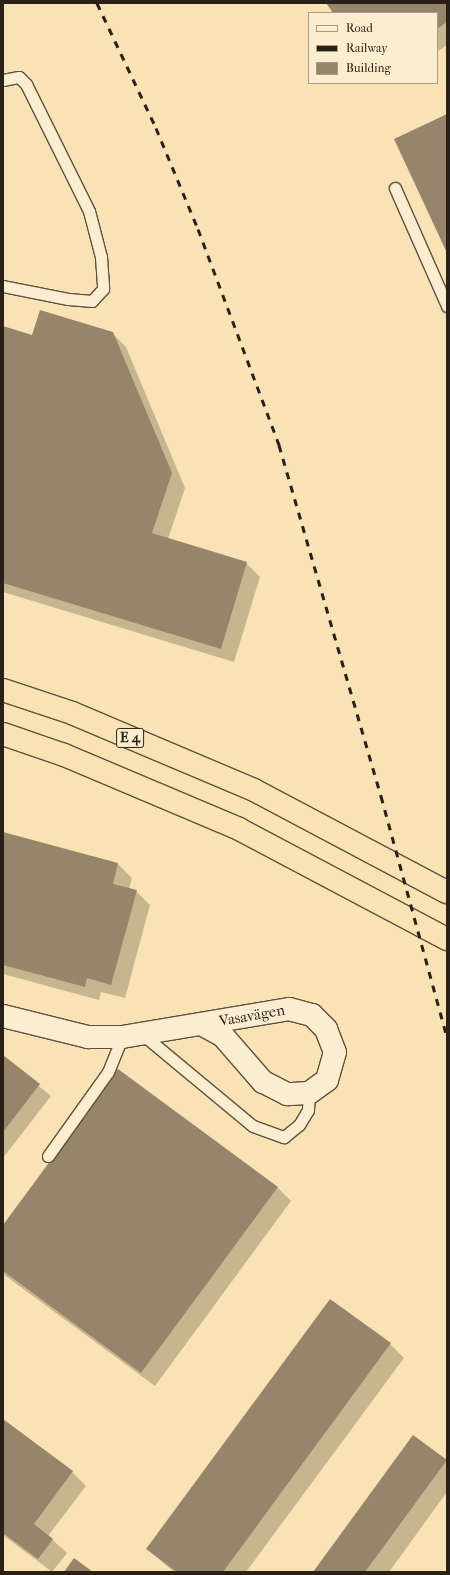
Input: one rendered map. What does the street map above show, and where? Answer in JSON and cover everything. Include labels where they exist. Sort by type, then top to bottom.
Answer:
[{"type":"highway","name":"E 4","points":[[3,690],[72,713],[254,790],[447,892]]},
{"type":"highway","points":[[3,734],[64,754],[239,829],[447,939]]},
{"type":"street","name":"Vasavägen","points":[[3,1016],[75,1035],[132,1035],[203,1025],[289,1008],[312,1015],[326,1028],[335,1052],[327,1080],[309,1093],[287,1094],[263,1082],[223,1036],[203,1025]]},
{"type":"lane","points":[[3,80],[19,77],[26,84],[89,211],[101,257],[103,289],[92,301],[68,299],[3,286]]},
{"type":"lane","points":[[395,188],[447,306]]},
{"type":"lane","points":[[48,1156],[108,1072],[132,1035],[253,1126],[284,1137],[299,1125],[305,1115],[309,1093]]},
{"type":"building","points":[[326,3],[447,3],[447,22],[438,28],[438,12],[332,12]]},
{"type":"building","points":[[447,114],[447,253],[394,139]]},
{"type":"building","points":[[40,310],[113,332],[172,473],[152,533],[247,562],[221,649],[3,583],[3,326],[32,335]]},
{"type":"building","points":[[3,832],[118,863],[113,884],[137,890],[111,985],[87,978],[85,987],[3,965]]},
{"type":"building","points":[[3,1055],[40,1084],[3,1132]]},
{"type":"building","points":[[118,1069],[278,1187],[141,1373],[3,1271],[3,1225]]},
{"type":"building","points":[[330,1299],[391,1343],[223,1572],[177,1572],[146,1549]]},
{"type":"building","points":[[3,1419],[73,1471],[34,1524],[53,1539],[38,1559],[3,1533]]},
{"type":"building","points":[[413,1435],[447,1460],[365,1572],[313,1572]]},
{"type":"building","points":[[74,1558],[93,1572],[64,1572]]},
{"type":"railway","points":[[97,3],[156,128],[198,229],[279,445],[381,796],[447,1037]]}]
